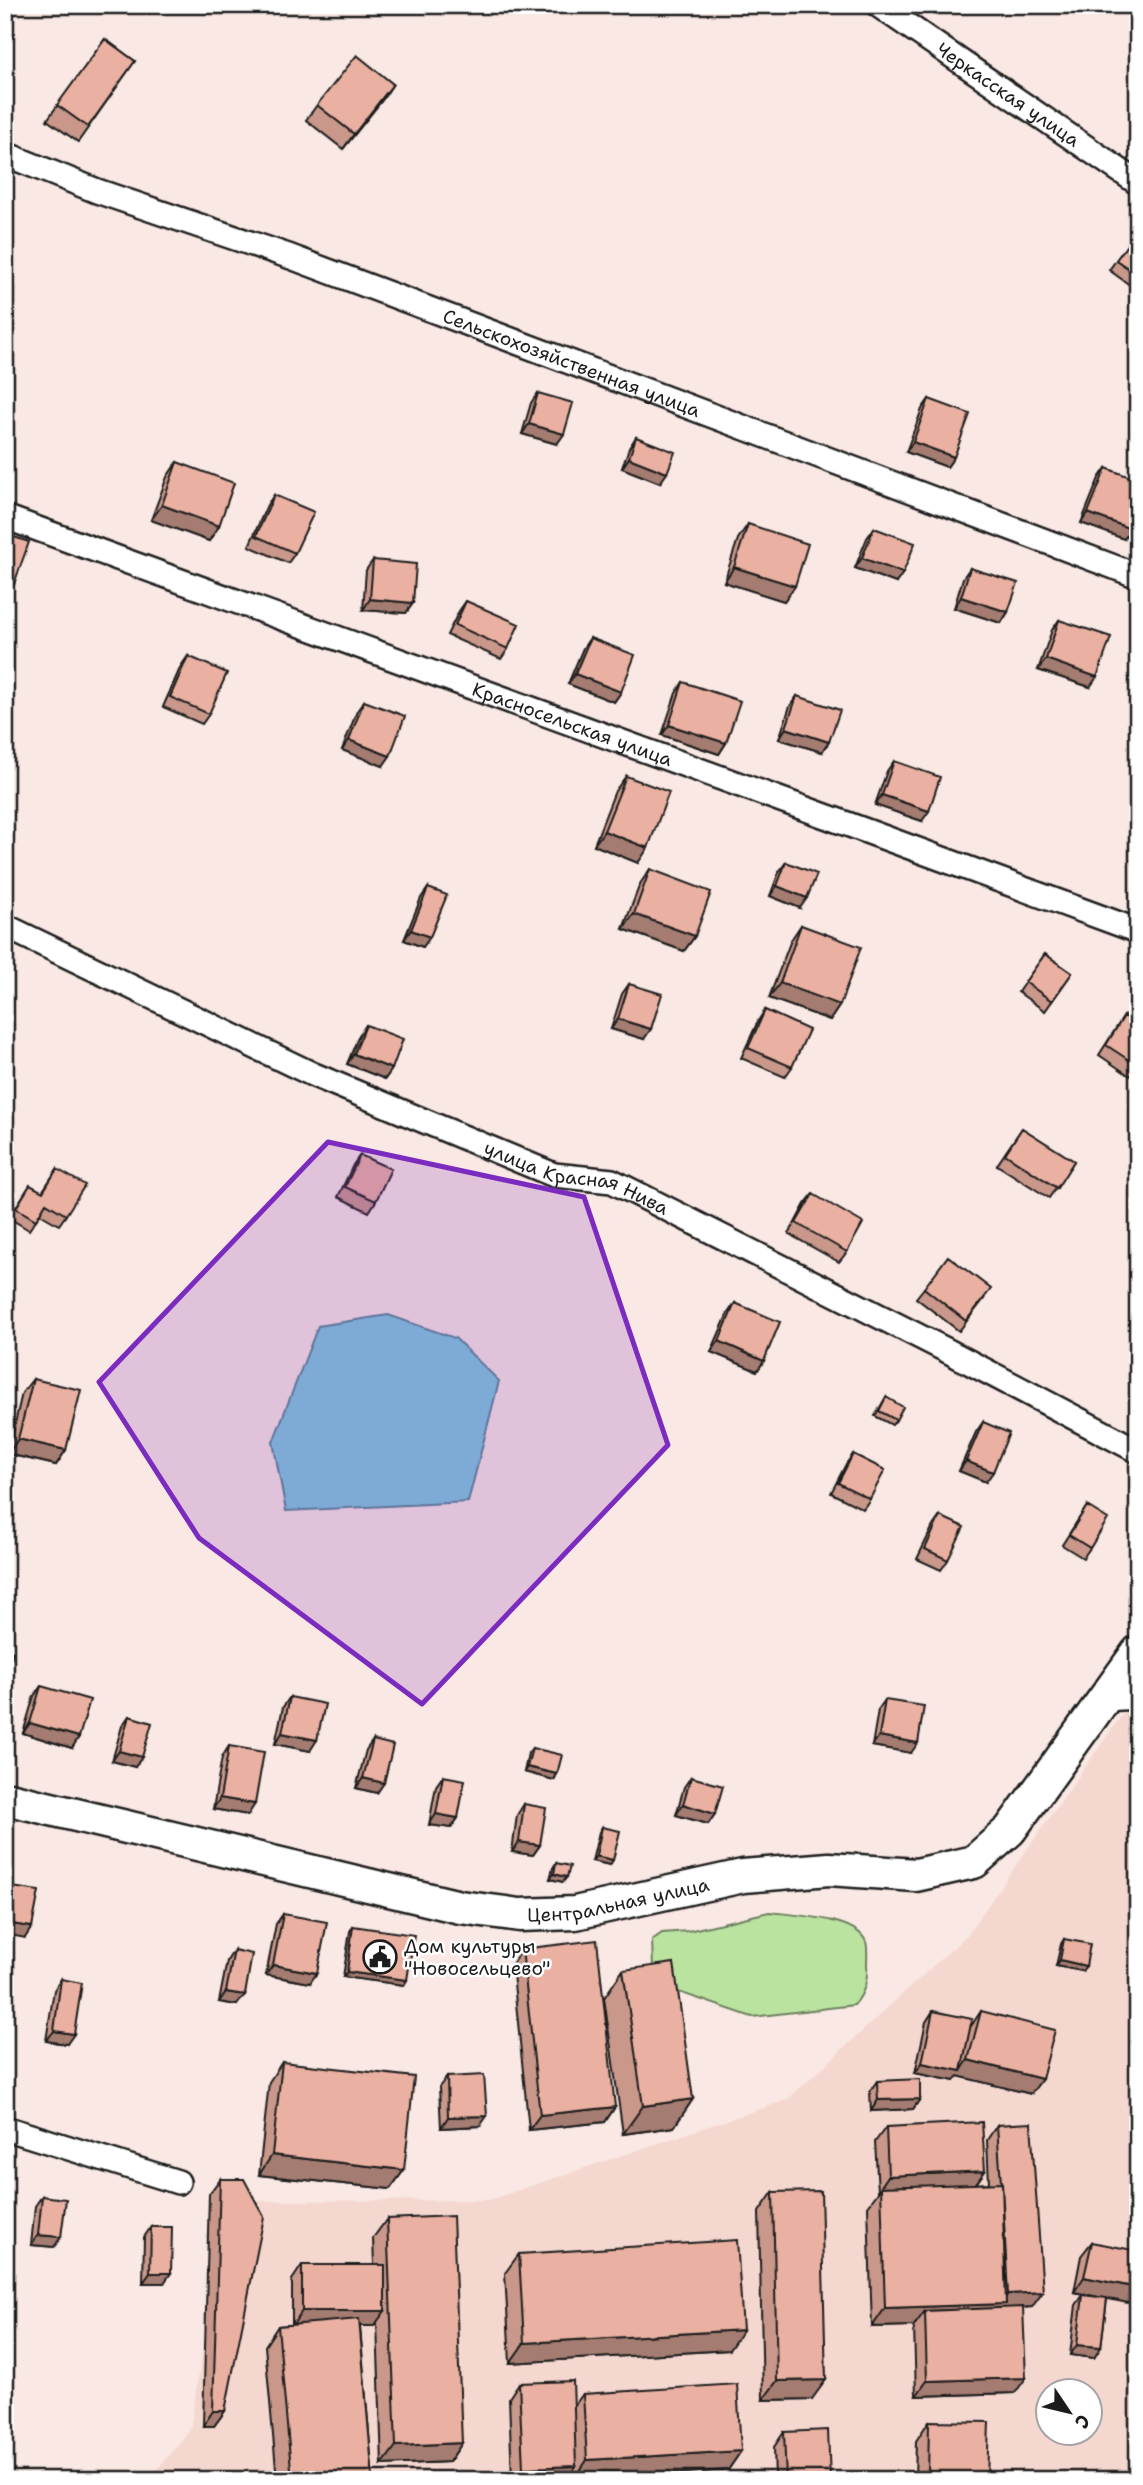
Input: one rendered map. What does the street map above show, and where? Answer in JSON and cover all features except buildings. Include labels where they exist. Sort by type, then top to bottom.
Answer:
[{"type":"street","name":"Черкасская улица","points":[[878,5],[1138,183]]},
{"type":"street","name":"Сельскохозяйственная улица","points":[[5,154],[97,191],[291,257],[1138,576]]},
{"type":"street","name":"Красносельская улица","points":[[5,517],[434,676],[750,786],[1138,931]]},
{"type":"street","name":"улица Красная Нива","points":[[5,926],[339,1085],[554,1175],[612,1181],[1138,1451]]},
{"type":"street","name":"Центральная улица","points":[[5,1798],[460,1907],[520,1915],[575,1913],[743,1876],[829,1869],[916,1875],[974,1862],[1010,1830],[1138,1652]]},
{"type":"street","points":[[1104,1699],[1138,1697]]},
{"type":"street","points":[[5,2128],[178,2182]]},
{"type":"highlighted area","points":[[328,1142],[584,1197],[668,1445],[422,1704],[199,1538],[99,1382]]},
{"type":"shaded area","points":[[1138,1692],[1138,2480],[148,2480],[190,2430],[226,2201],[489,2200],[787,2100],[967,1935]]},
{"type":"green space","points":[[769,1912],[837,1922],[860,1934],[867,1944],[867,1975],[863,1991],[854,2005],[752,2017],[667,1988],[653,1968],[652,1940],[662,1933],[688,1931]]},
{"type":"water","points":[[388,1315],[455,1338],[499,1381],[468,1502],[286,1511],[273,1442],[318,1326]]},
{"type":"place","name":"Дом культуры \"Новосельцево\"","points":[[380,1957]]}]
